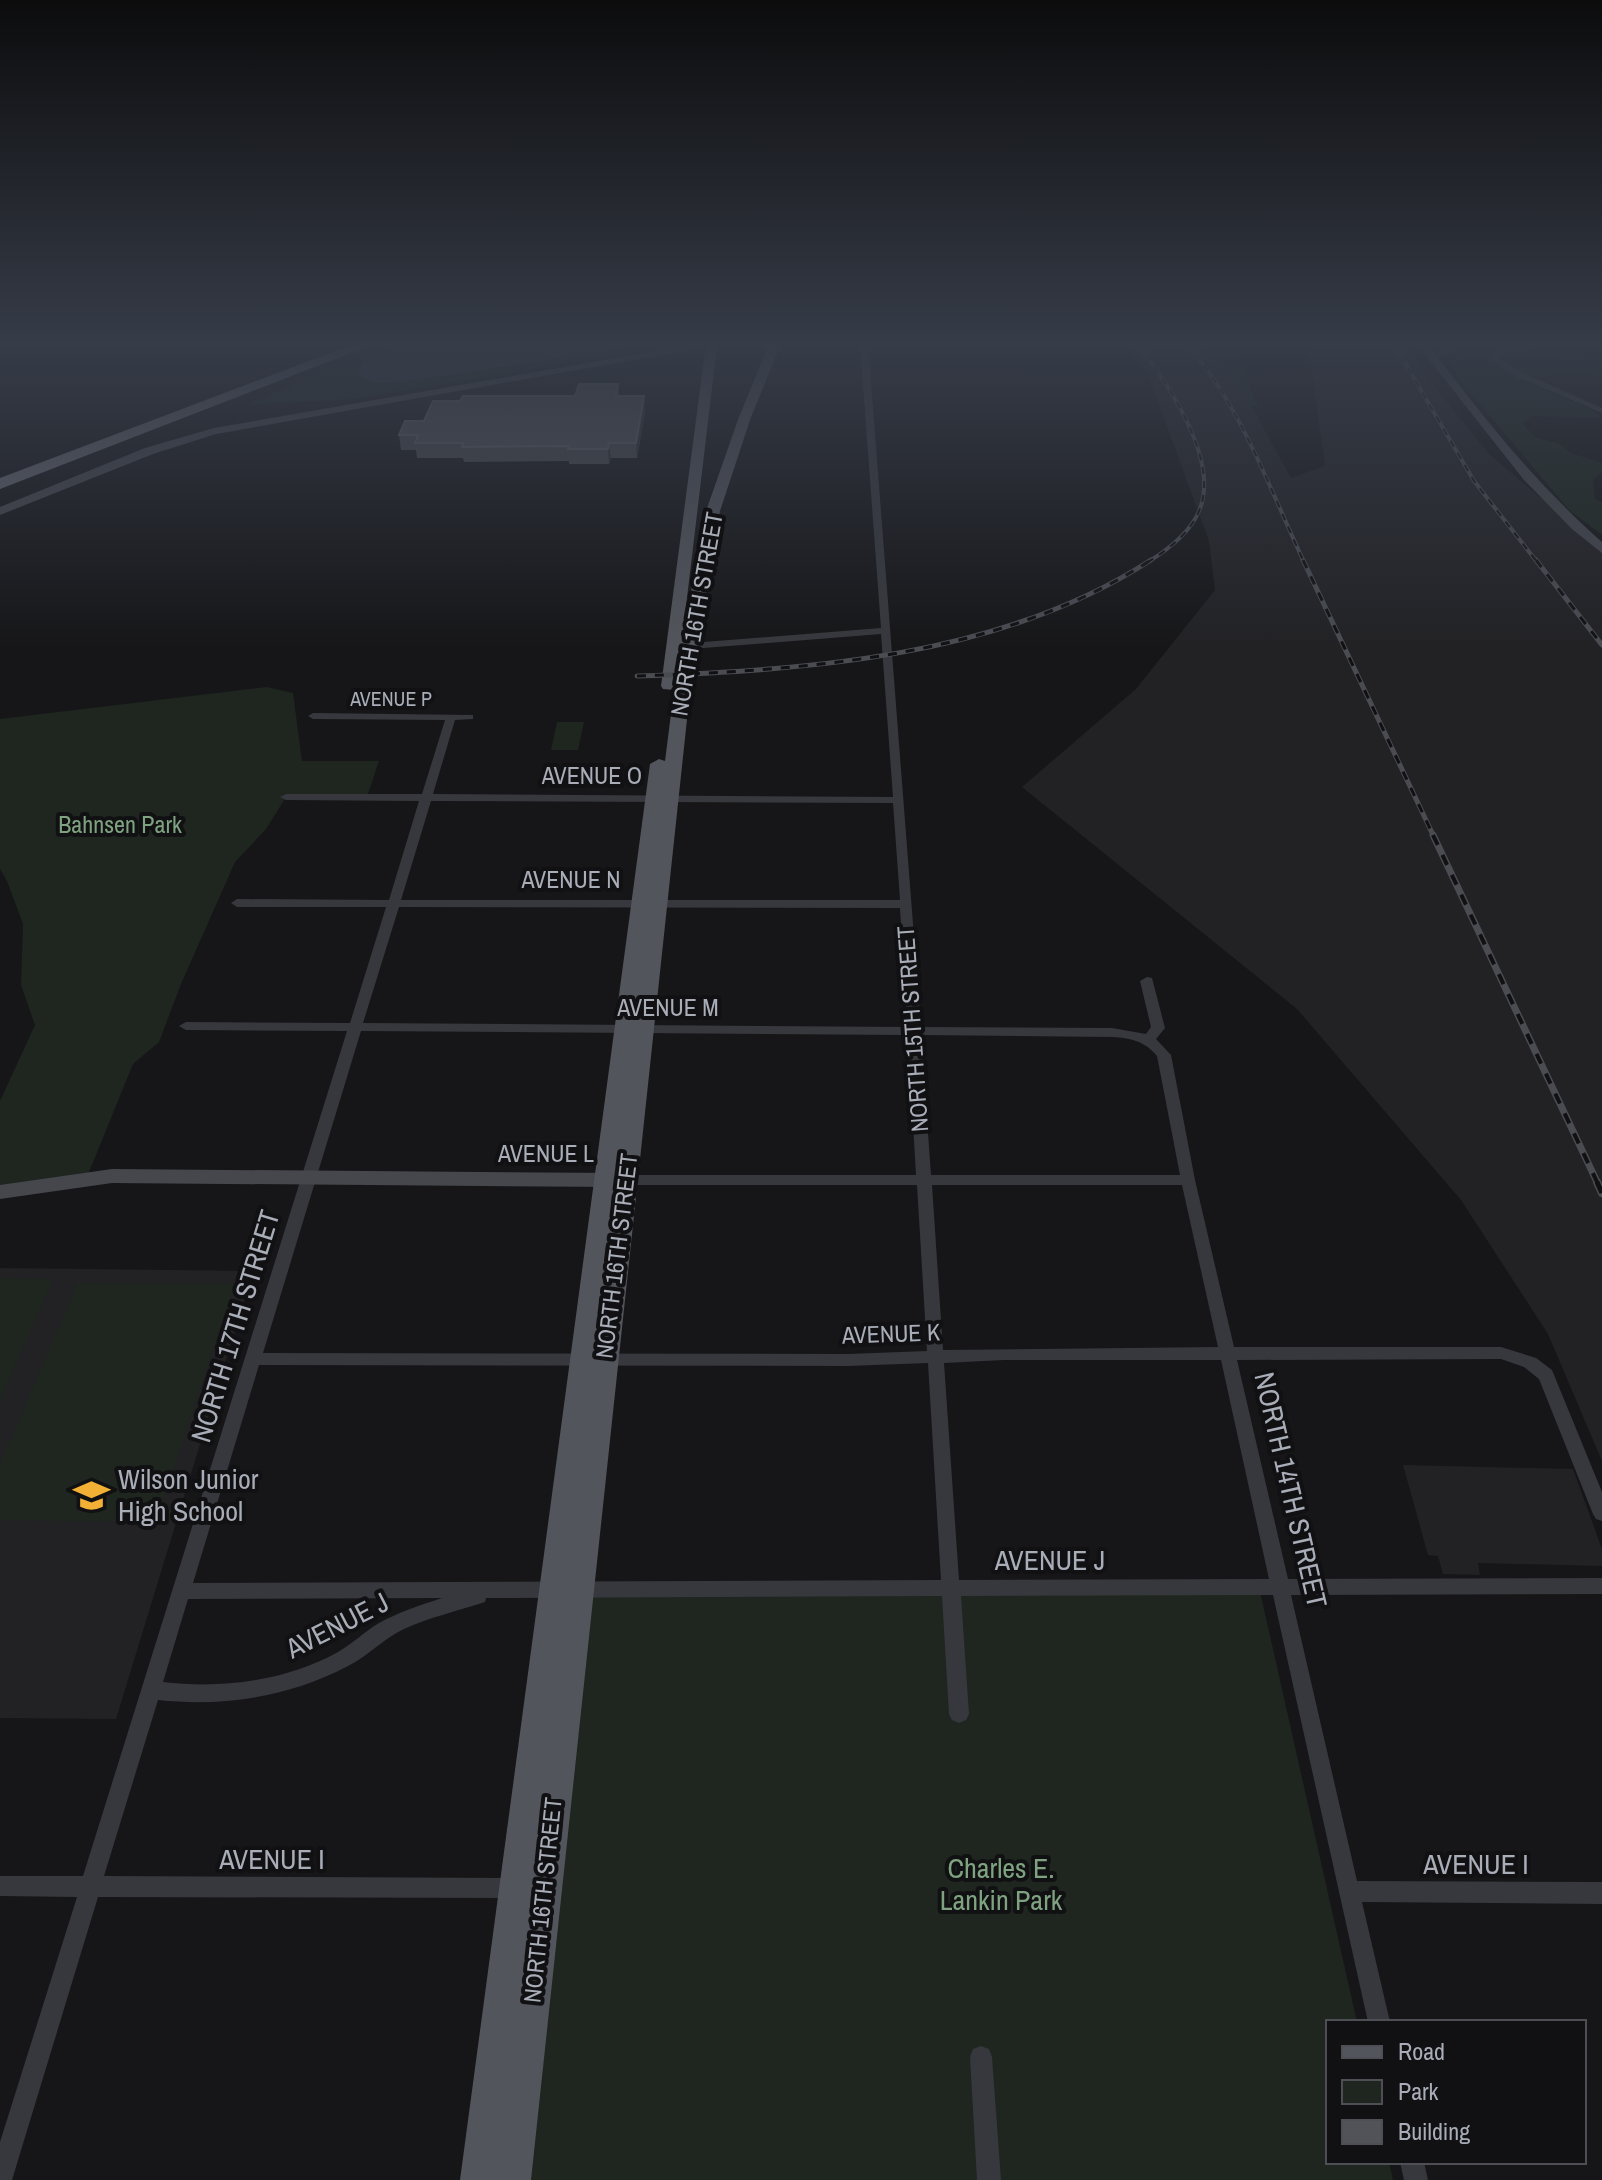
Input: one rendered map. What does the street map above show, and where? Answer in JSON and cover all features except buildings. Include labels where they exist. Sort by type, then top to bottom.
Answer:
[{"type":"highway","points":[[0,469],[62,446]]},
{"type":"highway","points":[[0,484],[101,446]]},
{"type":"main road","name":"NORTH 16TH STREET","points":[[479,2180],[516,1888],[566,1591],[702,446]]},
{"type":"main road","name":"NORTH 16TH STREET","points":[[662,798],[713,511],[735,446]]},
{"type":"main road","name":"NORTH 16TH STREET","points":[[512,2180],[545,1889],[566,1591]]},
{"type":"street","points":[[0,511],[166,446]]},
{"type":"street","name":"NORTH 15TH STREET","points":[[872,446],[899,800],[959,1714]]},
{"type":"street","points":[[1500,446],[1564,517],[1602,549]]},
{"type":"street","points":[[691,646],[886,631]]},
{"type":"street","name":"AVENUE P","points":[[313,716],[460,717]]},
{"type":"street","name":"NORTH 17TH STREET","points":[[0,2180],[426,797],[460,717]]},
{"type":"street","name":"AVENUE O","points":[[286,797],[899,800]]},
{"type":"street","name":"AVENUE N","points":[[237,903],[905,904]]},
{"type":"street","points":[[1147,981],[1158,1028],[1148,1040]]},
{"type":"street","name":"AVENUE M","points":[[186,1026],[1127,1033],[1148,1040]]},
{"type":"street","name":"NORTH 14TH STREET","points":[[1148,1040],[1164,1055],[1188,1180],[1379,2020]]},
{"type":"street","name":"AVENUE L","points":[[0,1192],[87,1177],[1188,1180]]},
{"type":"street","name":"AVENUE K","points":[[252,1359],[594,1360],[1229,1352],[1501,1353],[1530,1362],[1546,1375],[1602,1514]]},
{"type":"street","name":"AVENUE J","points":[[181,1591],[1602,1586]]},
{"type":"street","name":"AVENUE J","points":[[151,1690],[182,1694],[234,1693],[290,1681],[341,1660],[387,1629],[458,1601],[498,1591]]},
{"type":"street","name":"AVENUE I","points":[[0,1886],[545,1889]]},
{"type":"street","name":"AVENUE I","points":[[1349,1891],[1602,1893]]},
{"type":"street","points":[[981,2057],[989,2180]]},
{"type":"shaded area","points":[[1174,446],[1273,446],[1291,478],[1325,466],[1322,446],[1482,446],[1602,550],[1602,1461],[1548,1334],[1461,1200],[1297,1009],[1022,787],[1136,689],[1215,590],[1209,541]]},
{"type":"shaded area","name":"Wilson Junior High School","points":[[0,1268],[253,1271],[116,1719],[0,1718]]},
{"type":"shaded area","points":[[1403,1465],[1573,1469],[1602,1549],[1602,1566],[1478,1563],[1480,1575],[1443,1574],[1438,1556],[1428,1555]]},
{"type":"green space","points":[[1515,446],[1562,446],[1571,453],[1602,463],[1602,472],[1593,480],[1595,499],[1602,502],[1602,535],[1569,510]]},
{"type":"green space","name":"Bahnsen Park","points":[[267,687],[293,693],[302,761],[379,761],[367,797],[286,797],[266,829],[235,862],[159,1042],[133,1064],[87,1177],[0,1187],[0,1101],[35,1025],[21,985],[23,924],[0,869],[0,719]]},
{"type":"green space","points":[[557,722],[584,722],[578,750],[551,750]]},
{"type":"green space","points":[[0,1278],[53,1279],[0,1400]]},
{"type":"green space","points":[[78,1283],[235,1284],[155,1522],[0,1520],[0,1465]]},
{"type":"green space","name":"Charles E. Lankin Park","points":[[1259,1587],[1357,2020],[1326,2020],[1326,2164],[1389,2164],[1393,2180],[518,2180],[579,1591]]},
{"type":"railway","points":[[1150,560],[1184,533],[1199,511],[1204,491],[1203,469],[1197,446]]},
{"type":"railway","points":[[1251,446],[1304,562]]},
{"type":"railway","points":[[1453,446],[1474,481],[1537,562]]},
{"type":"railway","points":[[637,676],[836,662],[968,638],[1032,618],[1093,593],[1150,560]]},
{"type":"railway","points":[[1303,560],[1434,837]]},
{"type":"railway","points":[[1536,560],[1602,645]]},
{"type":"railway","points":[[1433,835],[1598,1184]]},
{"type":"railway","points":[[1597,1182],[1602,1193]]},
{"type":"place","name":"Wilson Junior High School","points":[[92,1495]]}]
